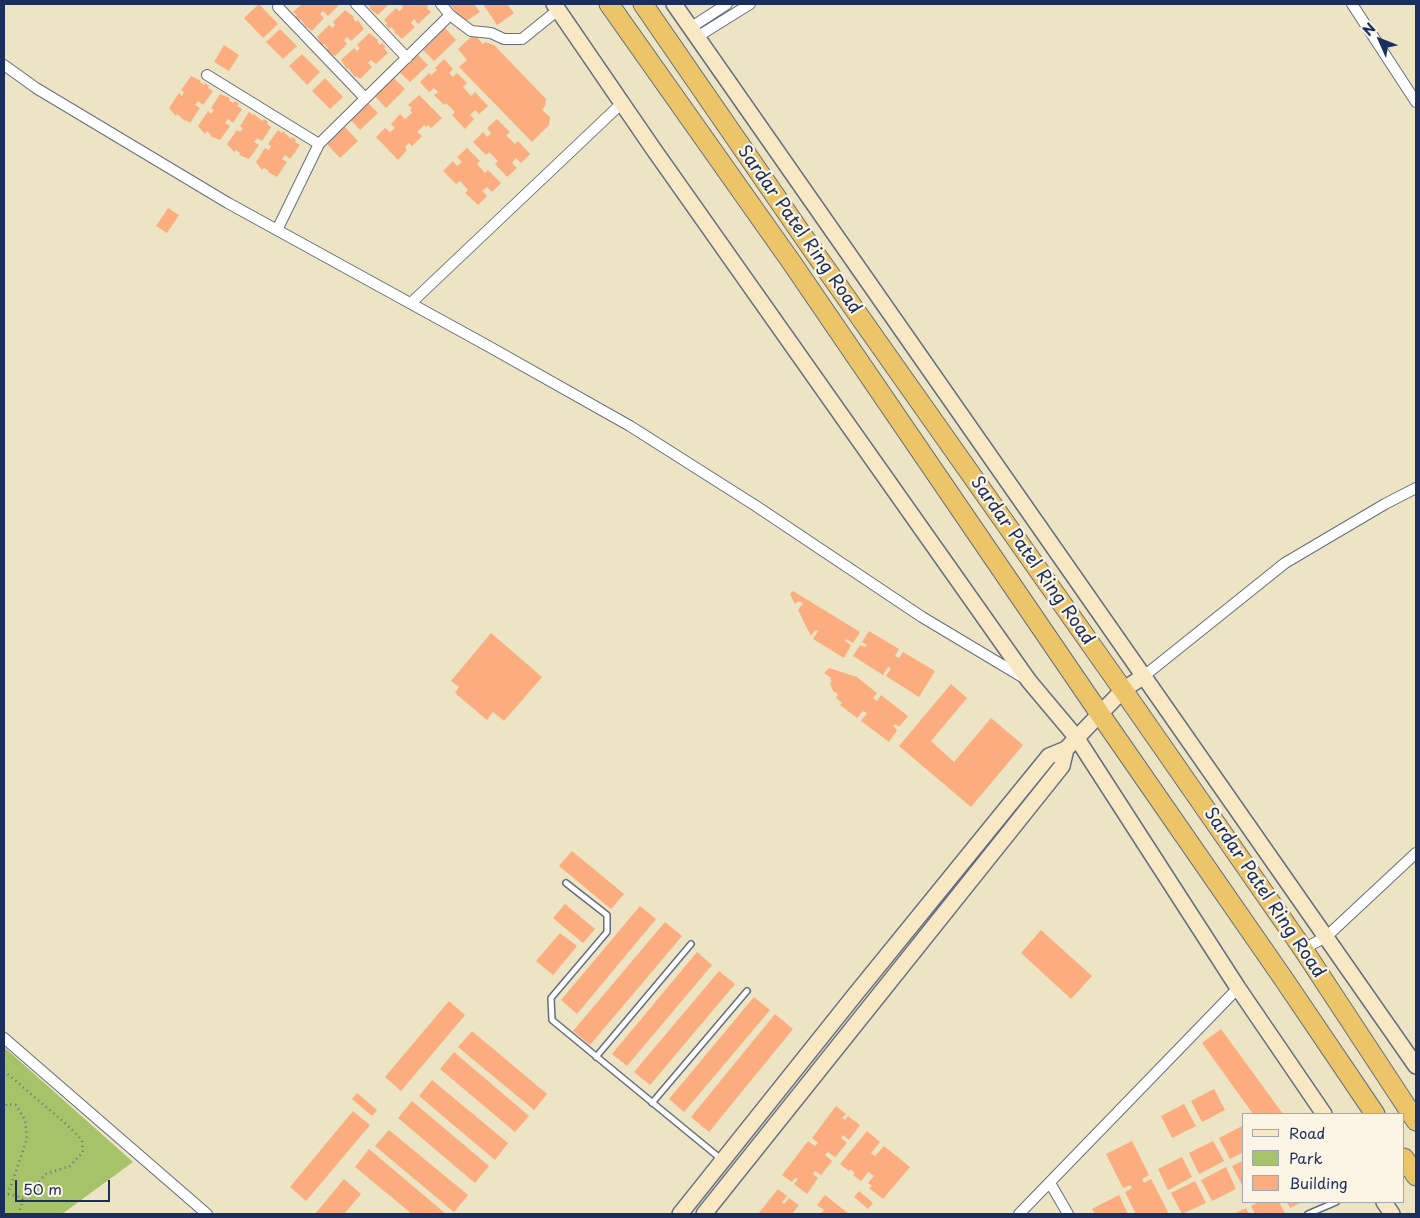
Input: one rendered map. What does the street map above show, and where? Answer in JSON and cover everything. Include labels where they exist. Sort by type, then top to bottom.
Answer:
[{"type":"highway","name":"Sardar Patel Ring Road","points":[[609,4],[830,319],[1374,1113]]},
{"type":"highway","name":"Sardar Patel Ring Road","points":[[643,4],[851,305],[1303,949],[1411,1121]]},
{"type":"highway","points":[[830,319],[851,305]]},
{"type":"highway","points":[[1405,1160],[1416,1176]]},
{"type":"street","points":[[356,4],[407,58]]},
{"type":"street","points":[[441,4],[450,15],[471,31],[491,33],[504,39],[522,39],[556,7],[765,309],[1029,681],[1076,737],[1238,988],[1323,1113]]},
{"type":"street","name":"Sardar Patel Ring Road","points":[[674,4],[1416,1066]]},
{"type":"street","points":[[694,32],[727,4]]},
{"type":"street","points":[[694,32],[750,4]]},
{"type":"street","points":[[1352,4],[1416,102]]},
{"type":"street","points":[[278,7],[365,98]]},
{"type":"street","points":[[277,230],[319,144],[450,15]]},
{"type":"street","points":[[4,65],[36,88],[228,203],[630,426],[756,506],[915,612],[1029,681]]},
{"type":"street","points":[[206,75],[319,144]]},
{"type":"street","points":[[411,303],[622,103]]},
{"type":"street","points":[[704,1214],[1062,766],[1066,749],[1076,737],[1123,690],[1144,676],[1285,563],[1385,504],[1416,488]]},
{"type":"street","points":[[680,1214],[1049,756],[1066,749]]},
{"type":"street","points":[[1303,949],[1326,937],[1416,853]]},
{"type":"street","points":[[1019,1214],[1238,988]]},
{"type":"street","points":[[4,1038],[207,1214]]},
{"type":"street","points":[[741,1138],[755,1150]]},
{"type":"street","points":[[1050,1183],[1068,1214]]},
{"type":"street","points":[[1385,1203],[1392,1214]]},
{"type":"lane","points":[[566,883],[607,915],[607,932],[551,998],[552,1020],[723,1161]]},
{"type":"lane","points":[[596,1057],[691,944]]},
{"type":"lane","points":[[652,1103],[747,991]]},
{"type":"lane","points":[[1310,1214],[1334,1203]]},
{"type":"path","points":[[4,1071],[82,1140],[83,1152],[70,1166],[46,1174],[23,1198],[19,1214]]},
{"type":"path","points":[[4,1110],[6,1104],[16,1105],[25,1120],[27,1139],[8,1194]]},
{"type":"path","points":[[4,1190],[8,1194],[23,1198]]},
{"type":"green space","points":[[4,1047],[133,1162],[62,1214],[4,1214]]},
{"type":"building","points":[[259,4],[278,24],[263,38],[244,18]]},
{"type":"building","points":[[302,4],[340,4],[328,16],[323,11],[320,14],[324,18],[312,31],[300,19],[299,21],[295,17],[297,15],[293,12]]},
{"type":"building","points":[[367,4],[389,4],[378,15]]},
{"type":"building","points":[[401,4],[426,4],[431,12],[418,24],[414,19],[411,23],[415,27],[402,39],[391,27],[389,29],[384,20],[396,8],[399,11],[403,8]]},
{"type":"building","points":[[450,4],[474,4],[480,12],[463,23]]},
{"type":"building","points":[[483,4],[507,4],[514,13],[497,25]]},
{"type":"building","points":[[345,10],[354,17],[356,22],[358,20],[364,29],[351,41],[347,37],[344,40],[347,44],[335,56],[326,50],[328,48],[324,44],[322,46],[318,42],[320,41],[317,37],[329,25],[332,28],[335,25],[333,22]]},
{"type":"building","points":[[443,26],[456,40],[434,61],[421,48]]},
{"type":"building","points":[[280,29],[297,46],[283,59],[266,42]]},
{"type":"building","points":[[369,33],[378,40],[380,45],[382,43],[386,47],[384,48],[388,53],[376,64],[371,60],[368,63],[372,67],[360,79],[347,69],[341,60],[354,48],[357,51],[360,48],[357,45]]},
{"type":"building","points":[[474,34],[483,44],[485,42],[494,45],[546,99],[542,110],[550,117],[549,125],[532,142],[459,67],[467,60],[458,49]]},
{"type":"building","points":[[224,45],[239,55],[229,71],[214,62]]},
{"type":"building","points":[[416,53],[428,65],[410,82],[398,71]]},
{"type":"building","points":[[302,54],[320,72],[307,85],[289,66]]},
{"type":"building","points":[[444,59],[453,69],[449,73],[453,77],[457,73],[467,83],[463,87],[471,96],[475,92],[488,106],[479,114],[475,110],[470,115],[474,119],[465,129],[452,115],[455,112],[434,95],[438,92],[434,88],[429,92],[420,82],[429,73],[431,75],[437,70],[435,68]]},
{"type":"building","points":[[191,76],[201,81],[204,85],[205,83],[213,91],[203,105],[198,101],[195,105],[200,108],[190,123],[177,114],[176,116],[169,108],[179,93],[182,96],[184,92],[181,90]]},
{"type":"building","points":[[392,76],[405,89],[386,108],[373,94]]},
{"type":"building","points":[[325,78],[343,97],[330,109],[312,91]]},
{"type":"building","points":[[220,94],[230,98],[229,100],[233,103],[235,101],[239,104],[237,106],[242,109],[233,123],[228,119],[225,123],[230,126],[220,140],[210,136],[207,131],[205,134],[198,126],[208,111],[211,114],[214,110],[211,108]]},
{"type":"building","points":[[419,95],[442,118],[431,128],[428,125],[426,127],[424,125],[417,132],[422,136],[412,146],[409,143],[405,147],[407,150],[398,160],[376,137],[385,128],[390,132],[395,128],[391,124],[400,114],[405,119],[412,113],[410,110],[412,108],[408,105]]},
{"type":"building","points":[[367,102],[378,113],[360,130],[350,119]]},
{"type":"building","points":[[249,112],[262,121],[264,119],[271,127],[262,141],[257,138],[254,142],[259,145],[249,159],[239,155],[240,153],[236,150],[234,152],[227,144],[237,130],[240,132],[243,129],[240,126]]},
{"type":"building","points":[[497,119],[510,132],[506,135],[515,144],[518,141],[530,154],[521,163],[516,158],[512,163],[517,168],[507,177],[495,164],[498,161],[489,152],[486,155],[473,142],[483,132],[487,137],[491,133],[487,128]]},
{"type":"building","points":[[344,126],[358,141],[340,158],[326,143]]},
{"type":"building","points":[[278,130],[282,133],[283,131],[291,139],[292,137],[300,145],[290,159],[285,155],[282,159],[287,162],[277,177],[264,168],[262,170],[256,162],[265,148],[269,150],[271,146],[268,144]]},
{"type":"building","points":[[467,148],[480,161],[477,164],[485,173],[488,170],[501,183],[492,192],[487,187],[482,191],[487,196],[478,205],[465,193],[468,190],[460,181],[456,184],[443,171],[453,161],[457,166],[462,162],[457,157]]},
{"type":"building","points":[[168,208],[179,215],[167,233],[156,226]]},
{"type":"building","points":[[793,591],[860,632],[853,643],[846,639],[845,641],[851,645],[844,658],[813,639],[818,631],[815,630],[811,636],[798,610],[803,603],[798,601],[795,604],[790,594]]},
{"type":"building","points":[[869,631],[899,649],[895,656],[899,658],[903,652],[935,671],[919,697],[886,676],[891,668],[888,667],[883,675],[853,656],[860,645],[865,647],[867,645],[862,642]]},
{"type":"building","points":[[491,633],[542,677],[504,721],[493,712],[487,720],[455,693],[459,687],[451,681]]},
{"type":"building","points":[[829,668],[857,677],[877,693],[873,698],[877,701],[881,695],[908,716],[899,727],[895,724],[893,726],[897,730],[889,742],[861,721],[867,713],[863,711],[857,718],[840,705],[842,703],[836,698],[838,694],[833,691],[830,683],[832,681],[830,680],[831,678],[824,673]]},
{"type":"building","points":[[951,684],[967,698],[931,741],[954,762],[991,718],[1023,745],[971,807],[899,746]]},
{"type":"building","points":[[572,851],[624,894],[611,909],[559,866]]},
{"type":"building","points":[[565,904],[595,929],[583,943],[553,918]]},
{"type":"building","points":[[640,906],[656,919],[577,1014],[561,1000]]},
{"type":"building","points":[[665,922],[682,936],[590,1045],[573,1031]]},
{"type":"building","points":[[1041,930],[1092,976],[1071,999],[1021,953]]},
{"type":"building","points":[[560,933],[577,946],[553,975],[536,961]]},
{"type":"building","points":[[697,952],[712,965],[627,1066],[612,1054]]},
{"type":"building","points":[[719,971],[735,984],[650,1085],[634,1072]]},
{"type":"building","points":[[754,997],[770,1010],[684,1112],[669,1099]]},
{"type":"building","points":[[449,1001],[465,1015],[401,1091],[385,1077]]},
{"type":"building","points":[[775,1014],[793,1029],[709,1132],[691,1117]]},
{"type":"building","points":[[1221,1029],[1282,1113],[1252,1113],[1202,1043]]},
{"type":"building","points":[[472,1031],[547,1094],[534,1110],[458,1047]]},
{"type":"building","points":[[454,1052],[529,1116],[515,1132],[440,1069]]},
{"type":"building","points":[[432,1080],[508,1143],[495,1160],[419,1096]]},
{"type":"building","points":[[1214,1089],[1225,1110],[1202,1122],[1191,1101]]},
{"type":"building","points":[[357,1093],[377,1110],[372,1116],[352,1099]]},
{"type":"building","points":[[412,1101],[489,1166],[475,1183],[398,1118]]},
{"type":"building","points":[[1184,1104],[1196,1126],[1172,1138],[1161,1116]]},
{"type":"building","points":[[836,1106],[846,1114],[842,1118],[845,1120],[848,1116],[860,1125],[849,1140],[843,1135],[841,1138],[847,1143],[835,1157],[828,1152],[825,1155],[832,1161],[821,1175],[815,1171],[813,1174],[818,1178],[807,1194],[794,1184],[798,1179],[795,1178],[792,1182],[782,1175],[808,1141],[815,1146],[818,1143],[812,1138]]},
{"type":"building","points":[[353,1111],[370,1125],[306,1201],[290,1187]]},
{"type":"building","points":[[1242,1126],[1242,1153],[1230,1159],[1219,1138]]},
{"type":"building","points":[[389,1130],[468,1195],[454,1212],[375,1146]]},
{"type":"building","points":[[867,1131],[880,1142],[871,1153],[875,1156],[884,1146],[910,1167],[883,1199],[869,1188],[872,1186],[868,1183],[874,1176],[868,1172],[861,1181],[853,1175],[855,1173],[840,1164]]},
{"type":"building","points":[[1132,1141],[1149,1175],[1142,1179],[1144,1183],[1151,1179],[1168,1212],[1165,1214],[1136,1214],[1125,1192],[1132,1188],[1130,1185],[1123,1188],[1106,1154]]},
{"type":"building","points":[[1213,1141],[1224,1161],[1199,1174],[1189,1153]]},
{"type":"building","points":[[369,1149],[446,1214],[412,1214],[355,1167]]},
{"type":"building","points":[[1182,1157],[1192,1177],[1168,1190],[1158,1169]]},
{"type":"building","points":[[1242,1161],[1242,1185],[1232,1166]]},
{"type":"building","points":[[1226,1167],[1236,1189],[1212,1201],[1201,1180]]},
{"type":"building","points":[[344,1179],[361,1194],[344,1214],[315,1214]]},
{"type":"building","points":[[1195,1181],[1206,1203],[1182,1214],[1171,1193]]},
{"type":"building","points":[[778,1189],[787,1196],[782,1202],[784,1204],[789,1198],[799,1205],[792,1214],[758,1214]]},
{"type":"building","points":[[859,1191],[873,1203],[868,1209],[854,1197]]},
{"type":"building","points":[[825,1195],[849,1214],[821,1214],[824,1210],[817,1205]]},
{"type":"building","points":[[1119,1195],[1128,1214],[1095,1214],[1092,1209]]},
{"type":"building","points":[[1257,1203],[1280,1203],[1285,1213],[1255,1214],[1251,1206]]},
{"type":"building","points":[[1288,1203],[1300,1203],[1290,1208]]},
{"type":"building","points":[[1246,1208],[1249,1214],[1233,1214]]}]
